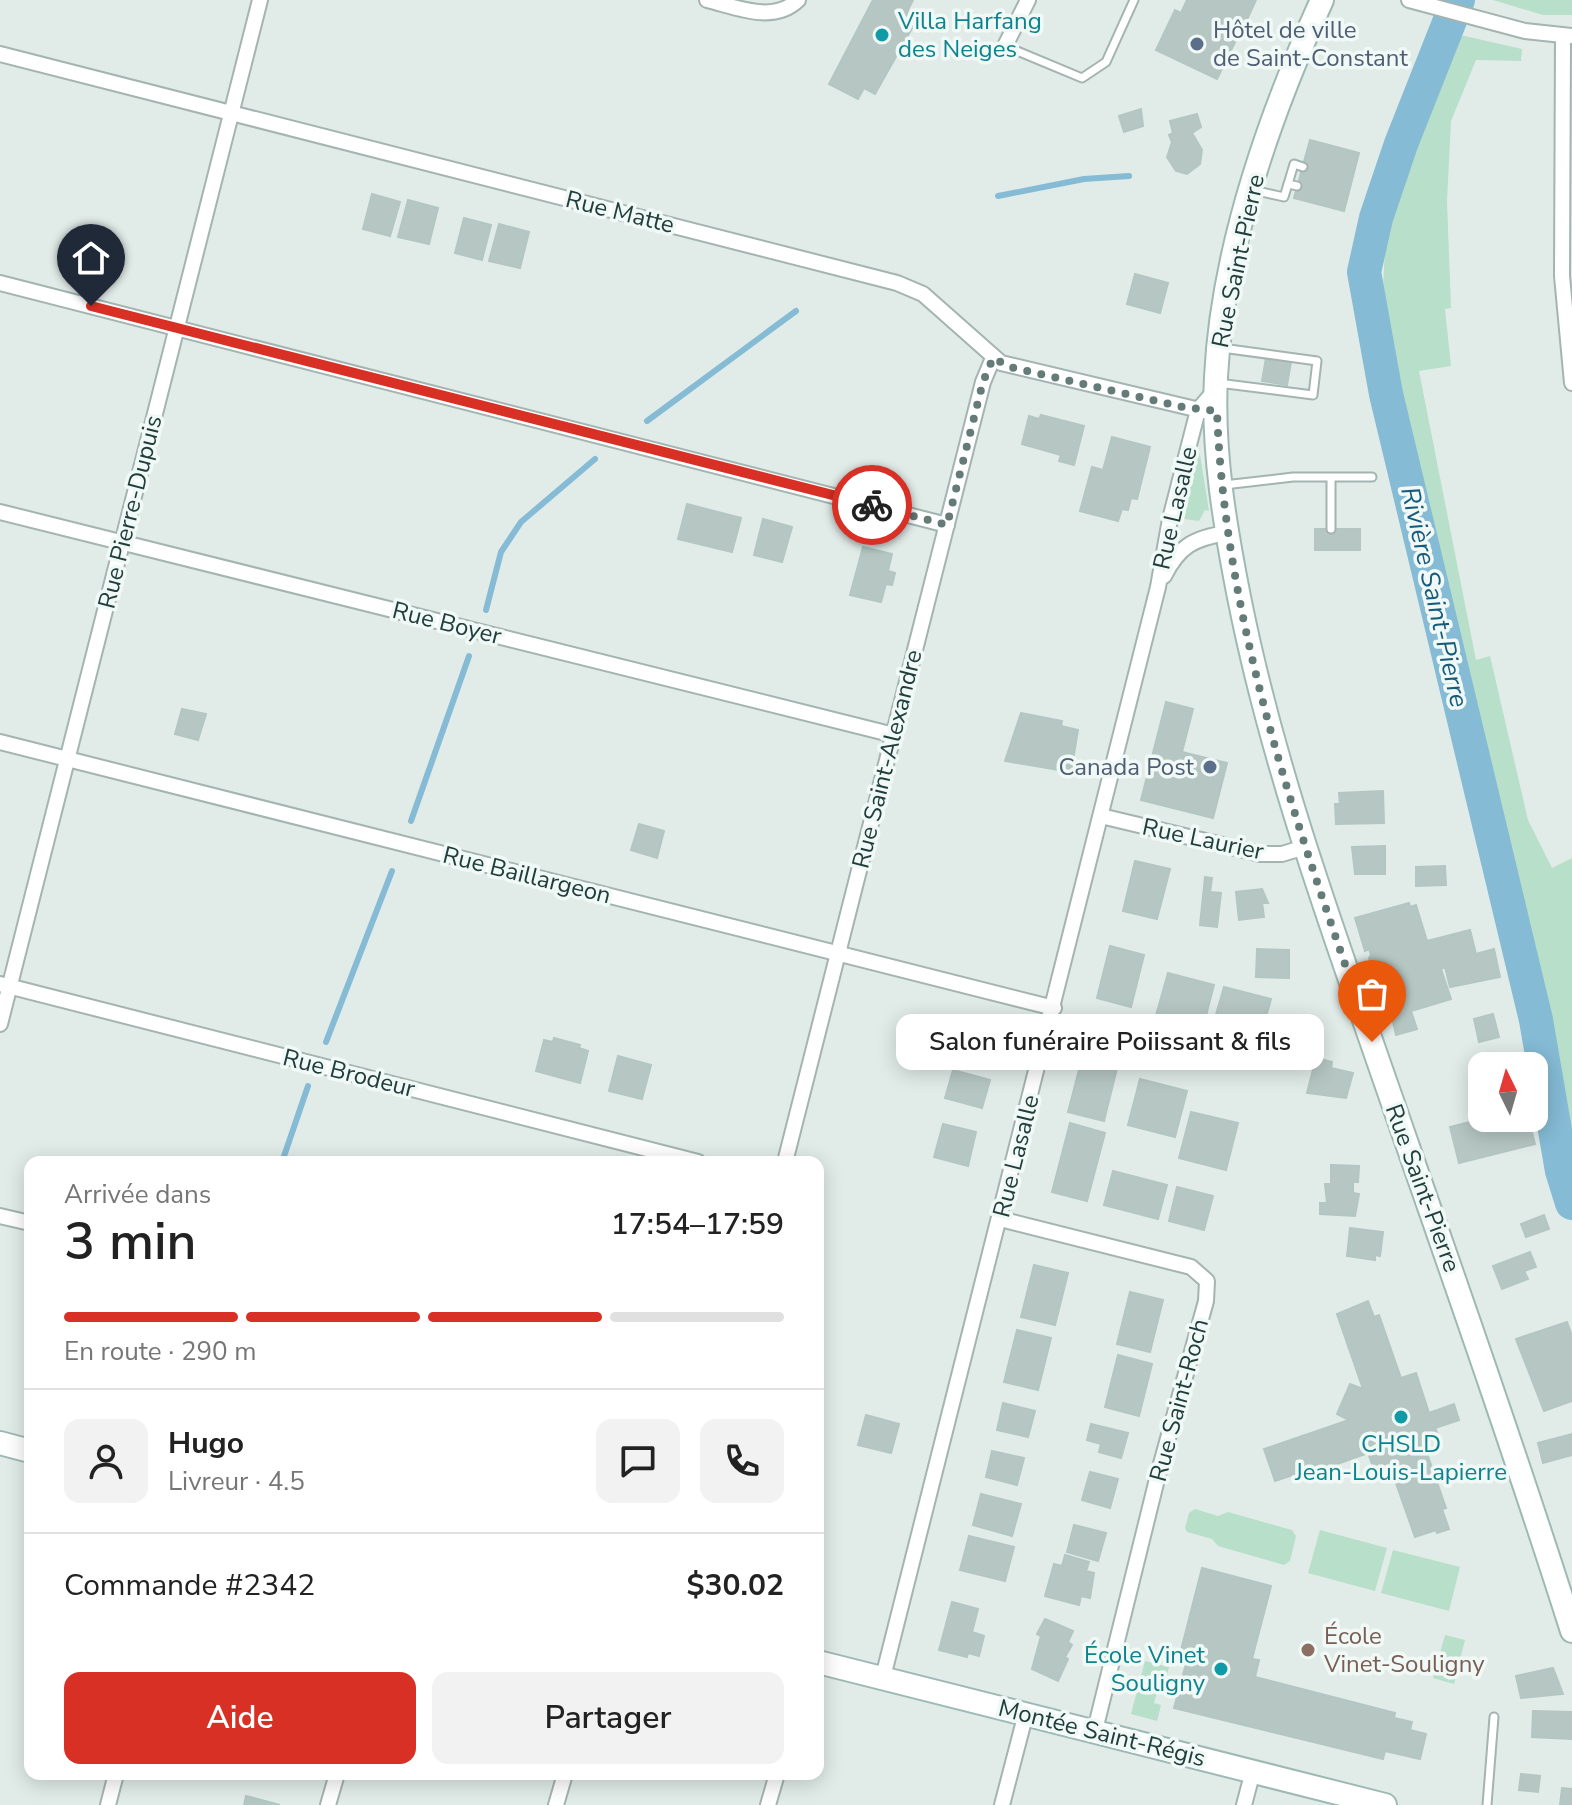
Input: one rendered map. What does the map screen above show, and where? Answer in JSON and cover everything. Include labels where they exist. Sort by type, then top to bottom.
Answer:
[{"type":"main road","name":"Rue Saint-Pierre","points":[[1322,0],[1286,84],[1252,189],[1218,347],[1211,398],[1227,533],[1262,701],[1305,847],[1469,1317],[1572,1631]]},
{"type":"main road","points":[[0,1443],[24,1449]]},
{"type":"main road","name":"Montée Saint-Régis","points":[[824,1663],[1385,1805]]},
{"type":"street","name":"Rue Pierre-Dupuis","points":[[0,1024],[5,985],[67,759],[260,0]]},
{"type":"street","points":[[707,0],[767,13],[783,11],[798,0]]},
{"type":"street","points":[[1005,46],[1028,0]]},
{"type":"street","points":[[1409,0],[1483,20],[1568,36],[1562,276],[1572,383]]},
{"type":"street","name":"Rue Matte","points":[[0,54],[912,288],[993,358],[1010,367],[1211,398]]},
{"type":"street","points":[[0,283],[947,525]]},
{"type":"street","name":"Rue Saint-Alexandre","points":[[787,1156],[983,382],[993,358]]},
{"type":"street","name":"Rue Lasalle","points":[[883,1677],[1054,1008],[1158,587],[1170,519],[1211,398]]},
{"type":"street","name":"Rue Boyer","points":[[0,512],[894,735]]},
{"type":"street","name":"Rue Lasalle","points":[[1158,587],[1172,559],[1188,543],[1227,533]]},
{"type":"street","name":"Rue Baillargeon","points":[[0,742],[1054,1008]]},
{"type":"street","name":"Rue Laurier","points":[[1101,816],[1260,854],[1282,854],[1305,847]]},
{"type":"street","name":"Rue Brodeur","points":[[5,985],[675,1156]]},
{"type":"street","points":[[0,1216],[24,1222]]},
{"type":"street","name":"Rue Saint-Roch","points":[[1000,1219],[1191,1267],[1207,1281],[1206,1301],[1155,1485],[1095,1730]]},
{"type":"street","points":[[1002,1805],[1026,1713]]},
{"type":"street","points":[[1244,1805],[1253,1771]]},
{"type":"street","points":[[108,1805],[114,1780]]},
{"type":"street","points":[[328,1805],[335,1780]]},
{"type":"street","points":[[556,1805],[563,1780]]},
{"type":"street","points":[[768,1805],[775,1780]]},
{"type":"lane","points":[[1005,46],[1082,78],[1106,62],[1134,0]]},
{"type":"lane","points":[[1252,189],[1284,197],[1294,164],[1303,167]]},
{"type":"lane","points":[[1288,184],[1297,186]]},
{"type":"lane","points":[[1211,398],[1313,395],[1317,361],[1218,347]]},
{"type":"lane","points":[[1221,486],[1293,477],[1372,477]]},
{"type":"lane","points":[[1331,478],[1331,529]]},
{"type":"lane","points":[[1487,1805],[1494,1717]]},
{"type":"green space","points":[[1493,0],[1572,0],[1572,15],[1543,15]]},
{"type":"green space","points":[[1456,34],[1522,49],[1521,61],[1476,60],[1451,121],[1447,201],[1451,308],[1445,309],[1451,366],[1419,371],[1476,660],[1490,656],[1528,820],[1552,868],[1572,858],[1572,1147],[1520,885],[1382,308],[1386,228]]},
{"type":"green space","points":[[1199,448],[1209,511],[1205,510],[1199,521],[1176,518],[1195,449]]},
{"type":"green space","points":[[1195,1509],[1218,1516],[1228,1512],[1292,1530],[1296,1536],[1290,1561],[1284,1565],[1218,1546],[1212,1539],[1187,1532],[1185,1528],[1189,1513]]},
{"type":"green space","points":[[1320,1530],[1387,1548],[1375,1591],[1308,1573]]},
{"type":"green space","points":[[1393,1550],[1460,1567],[1449,1611],[1381,1593]]},
{"type":"green space","points":[[1445,1635],[1465,1640],[1454,1684],[1433,1678]]},
{"type":"green space","points":[[1145,1661],[1169,1667],[1164,1687],[1159,1686],[1154,1703],[1161,1705],[1157,1721],[1131,1714]]},
{"type":"building","name":"Villa Harfang des Neiges","points":[[873,0],[913,0],[908,10],[919,16],[875,94],[864,88],[858,99],[829,84]]},
{"type":"building","name":"Hôtel de ville de Saint-Constant","points":[[1187,0],[1256,0],[1245,24],[1233,18],[1228,28],[1232,30],[1229,35],[1237,38],[1217,79],[1156,50],[1175,10],[1181,13]]},
{"type":"building","points":[[1141,109],[1143,126],[1124,132],[1119,116]]},
{"type":"building","points":[[1197,114],[1201,127],[1192,133],[1202,150],[1200,164],[1187,174],[1176,171],[1167,157],[1172,142],[1169,135],[1173,133],[1170,121]]},
{"type":"building","points":[[1310,140],[1359,153],[1344,211],[1294,198]]},
{"type":"building","points":[[372,194],[400,202],[390,236],[363,229]]},
{"type":"building","points":[[408,200],[438,208],[429,244],[398,237]]},
{"type":"building","points":[[464,218],[491,225],[482,260],[455,253]]},
{"type":"building","points":[[499,224],[529,232],[520,268],[489,261]]},
{"type":"building","points":[[1135,274],[1168,283],[1160,313],[1127,304]]},
{"type":"building","points":[[1266,358],[1291,362],[1287,385],[1262,381]]},
{"type":"building","points":[[1041,415],[1084,426],[1074,465],[1059,461],[1061,455],[1022,444],[1029,416],[1039,419]]},
{"type":"building","points":[[1112,437],[1150,447],[1137,499],[1131,498],[1128,510],[1122,509],[1118,521],[1080,511],[1092,467],[1103,470]]},
{"type":"building","points":[[687,504],[741,518],[732,552],[678,539]]},
{"type":"building","points":[[763,519],[792,527],[782,562],[754,555]]},
{"type":"building","points":[[1315,529],[1360,529],[1360,550],[1315,550]]},
{"type":"building","points":[[863,547],[892,554],[888,571],[895,573],[892,585],[886,584],[881,602],[850,595]]},
{"type":"building","points":[[1166,702],[1193,709],[1182,752],[1227,763],[1213,818],[1141,800]]},
{"type":"building","points":[[182,709],[206,714],[198,740],[175,734]]},
{"type":"building","points":[[1021,713],[1062,721],[1061,726],[1078,730],[1071,772],[1005,761]]},
{"type":"building","points":[[1383,791],[1384,823],[1336,824],[1335,804],[1340,804],[1339,793]]},
{"type":"building","points":[[639,824],[664,831],[657,858],[631,850]]},
{"type":"building","points":[[1385,846],[1385,874],[1355,874],[1352,847]]},
{"type":"building","points":[[1135,861],[1170,869],[1157,919],[1123,911]]},
{"type":"building","points":[[1445,866],[1446,885],[1416,886],[1416,867]]},
{"type":"building","points":[[1205,877],[1212,878],[1210,892],[1221,893],[1217,927],[1200,925]]},
{"type":"building","points":[[1262,889],[1268,903],[1262,903],[1264,917],[1239,920],[1236,892]]},
{"type":"building","points":[[1409,903],[1410,907],[1416,905],[1427,941],[1470,930],[1476,954],[1494,949],[1500,977],[1450,987],[1445,967],[1441,969],[1451,999],[1411,1011],[1417,1029],[1396,1035],[1387,995],[1383,988],[1378,989],[1369,958],[1371,955],[1369,949],[1365,951],[1355,918]]},
{"type":"building","points":[[1110,946],[1144,955],[1131,1007],[1097,998]]},
{"type":"building","points":[[1257,949],[1289,950],[1289,978],[1256,977]]},
{"type":"building","points":[[1168,973],[1214,985],[1202,1031],[1155,1019]]},
{"type":"building","points":[[1224,987],[1271,999],[1258,1045],[1211,1032]]},
{"type":"building","points":[[1493,1014],[1499,1037],[1479,1042],[1474,1019]]},
{"type":"building","points":[[554,1038],[580,1045],[579,1048],[588,1051],[580,1083],[536,1071],[544,1040],[553,1042]]},
{"type":"building","points":[[1086,1043],[1121,1052],[1104,1121],[1068,1112]]},
{"type":"building","points":[[618,1056],[651,1065],[642,1099],[609,1091]]},
{"type":"building","points":[[1316,1058],[1332,1062],[1331,1068],[1353,1073],[1346,1098],[1307,1093]]},
{"type":"building","points":[[953,1070],[990,1080],[982,1108],[945,1098]]},
{"type":"building","points":[[1140,1079],[1187,1091],[1175,1137],[1128,1125]]},
{"type":"building","points":[[1191,1112],[1238,1123],[1226,1170],[1179,1158]]},
{"type":"building","points":[[1468,1122],[1468,1132],[1532,1132],[1535,1144],[1459,1163],[1450,1127]]},
{"type":"building","points":[[1070,1123],[1105,1133],[1087,1201],[1052,1192]]},
{"type":"building","points":[[943,1124],[976,1132],[968,1166],[934,1157]]},
{"type":"building","points":[[1331,1165],[1359,1166],[1358,1182],[1353,1182],[1353,1193],[1359,1194],[1355,1216],[1320,1214],[1320,1203],[1327,1203],[1325,1184],[1331,1184]]},
{"type":"building","points":[[1113,1171],[1167,1185],[1158,1219],[1104,1205]]},
{"type":"building","points":[[1177,1187],[1213,1196],[1204,1230],[1169,1221]]},
{"type":"building","points":[[1544,1215],[1549,1229],[1526,1237],[1521,1224]]},
{"type":"building","points":[[1350,1228],[1383,1232],[1380,1256],[1375,1255],[1375,1260],[1347,1256]]},
{"type":"building","points":[[1530,1252],[1536,1267],[1524,1271],[1528,1279],[1502,1289],[1493,1266]]},
{"type":"building","points":[[1034,1265],[1068,1273],[1055,1325],[1021,1317]]},
{"type":"building","points":[[1130,1292],[1163,1300],[1150,1352],[1117,1344]]},
{"type":"building","name":"CHSLD Jean-Louis-Lapierre","points":[[1368,1301],[1374,1317],[1379,1315],[1401,1378],[1416,1373],[1429,1413],[1454,1404],[1459,1420],[1435,1428],[1439,1437],[1423,1442],[1446,1508],[1442,1509],[1449,1529],[1437,1533],[1436,1530],[1415,1537],[1392,1472],[1377,1478],[1368,1453],[1301,1477],[1299,1473],[1275,1481],[1264,1449],[1349,1420],[1337,1414],[1350,1384],[1363,1389],[1337,1314]]},
{"type":"building","points":[[1567,1322],[1572,1336],[1572,1401],[1544,1411],[1516,1339]]},
{"type":"building","points":[[1017,1330],[1051,1338],[1038,1390],[1004,1382]]},
{"type":"building","points":[[1118,1355],[1152,1364],[1139,1416],[1105,1407]]},
{"type":"building","points":[[1003,1403],[1035,1411],[1028,1437],[997,1430]]},
{"type":"building","points":[[866,1415],[899,1424],[891,1453],[858,1445]]},
{"type":"building","points":[[1091,1424],[1128,1433],[1121,1458],[1099,1452],[1101,1444],[1087,1440]]},
{"type":"building","points":[[1572,1434],[1572,1455],[1543,1463],[1538,1443]]},
{"type":"building","points":[[992,1451],[1024,1458],[1017,1485],[986,1477]]},
{"type":"building","points":[[1090,1472],[1118,1479],[1110,1508],[1082,1500]]},
{"type":"building","points":[[981,1494],[1021,1504],[1012,1536],[973,1525]]},
{"type":"building","points":[[1074,1525],[1106,1533],[1098,1561],[1067,1552]]},
{"type":"building","points":[[969,1536],[1014,1547],[1005,1581],[960,1570]]},
{"type":"building","points":[[1065,1555],[1089,1562],[1086,1571],[1094,1573],[1090,1598],[1081,1596],[1079,1605],[1045,1596],[1054,1564],[1062,1566]]},
{"type":"building","name":"École Vinet Souligny","points":[[1202,1568],[1271,1586],[1252,1659],[1259,1660],[1255,1677],[1395,1713],[1394,1718],[1412,1722],[1410,1730],[1426,1734],[1420,1759],[1385,1751],[1383,1759],[1174,1708],[1187,1660],[1179,1658]]},
{"type":"building","points":[[952,1602],[978,1609],[972,1632],[984,1636],[979,1656],[968,1653],[967,1657],[939,1650]]},
{"type":"building","points":[[1045,1619],[1073,1631],[1068,1642],[1072,1645],[1065,1657],[1068,1659],[1058,1681],[1032,1669],[1041,1636],[1037,1634]]},
{"type":"building","points":[[1553,1668],[1563,1694],[1521,1698],[1516,1676]]},
{"type":"building","points":[[1533,1711],[1572,1712],[1572,1739],[1532,1737]]},
{"type":"building","points":[[1521,1774],[1540,1776],[1538,1792],[1519,1790]]},
{"type":"building","points":[[1562,1788],[1572,1789],[1572,1805],[1560,1805]]},
{"type":"building","points":[[246,1796],[280,1805],[244,1805]]},
{"type":"waterway","name":"Rivière Saint-Pierre","points":[[1458,0],[1401,144],[1376,218],[1364,272],[1386,394],[1536,1020],[1562,1171],[1572,1203]]},
{"type":"waterway","points":[[998,196],[1084,179],[1129,176]]},
{"type":"waterway","points":[[647,421],[796,311]]},
{"type":"waterway","points":[[486,610],[501,552],[521,522],[595,459]]},
{"type":"waterway","points":[[411,821],[469,656]]},
{"type":"waterway","points":[[326,1042],[392,871]]},
{"type":"waterway","points":[[284,1156],[308,1086]]},
{"type":"way so far","points":[[872,505],[947,525],[983,382],[993,358],[1010,367],[1183,407],[1217,411],[1220,478],[1229,545],[1262,701],[1298,824],[1372,1042]]},
{"type":"place","name":"Villa Harfang des Neiges","points":[[882,35]]},
{"type":"place","name":"Hôtel de ville de Saint-Constant","points":[[1197,44]]},
{"type":"place","name":"Canada Post","points":[[1210,767]]},
{"type":"place","name":"Salon funéraire Poiissant & fils","points":[[1372,1042]]},
{"type":"place","name":"CHSLD Jean-Louis-Lapierre","points":[[1401,1417]]},
{"type":"place","name":"École Vinet-Souligny","points":[[1308,1650]]},
{"type":"place","name":"École Vinet Souligny","points":[[1221,1669]]},
{"type":"route","points":[[91,306],[872,505]]}]
